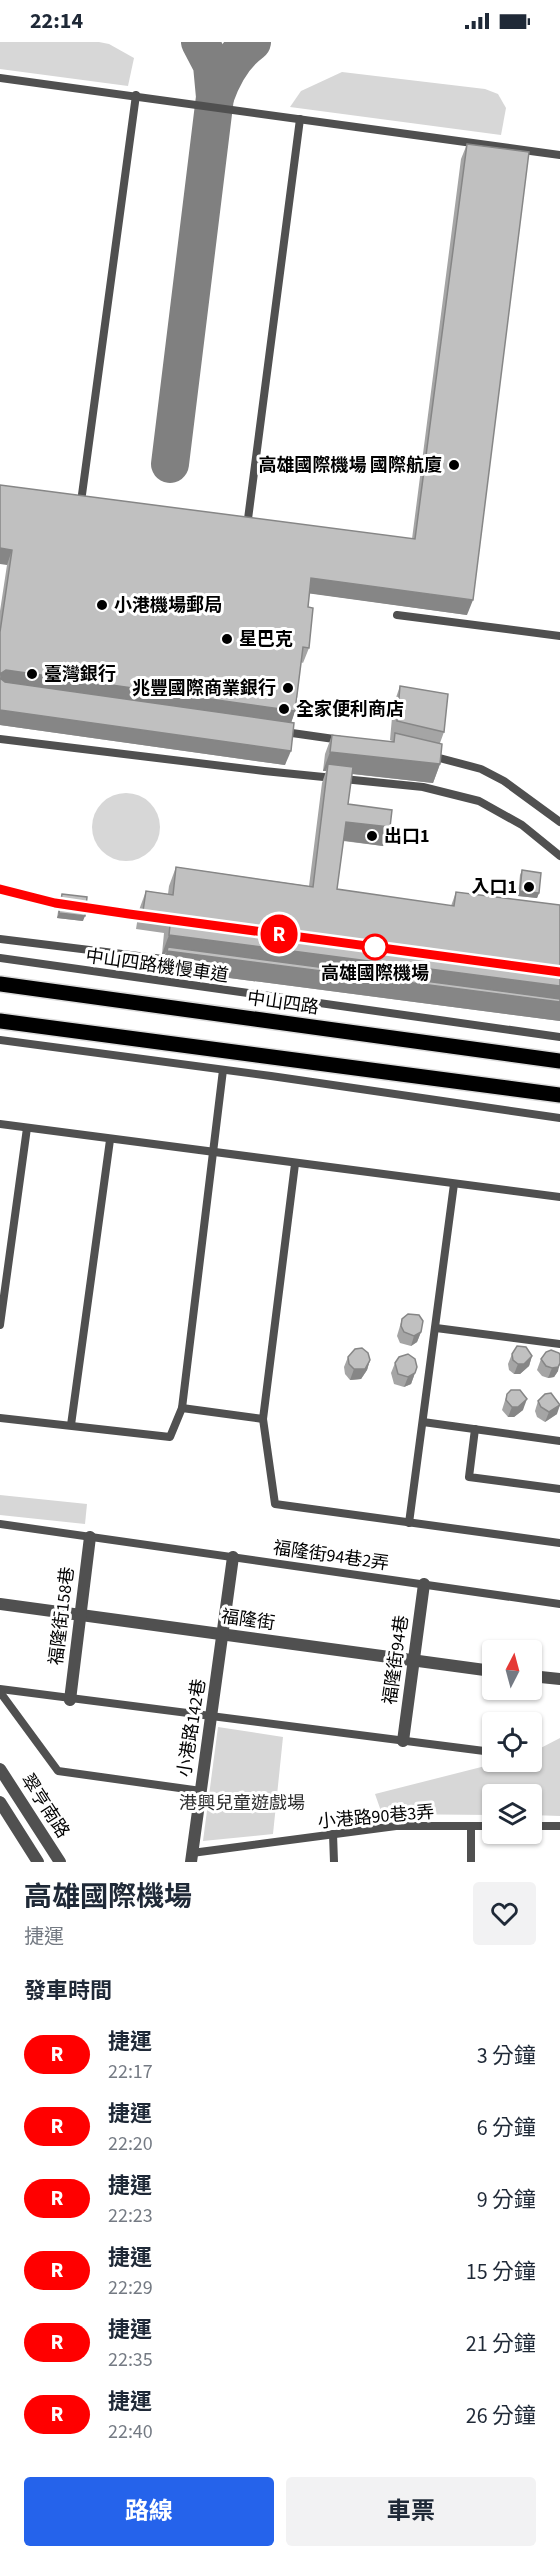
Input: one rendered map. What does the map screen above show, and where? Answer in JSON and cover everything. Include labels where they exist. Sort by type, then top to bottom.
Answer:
[{"type":"main road","name":"中山四路","points":[[0,984],[560,1061]]},
{"type":"main road","points":[[0,1021],[560,1095]]},
{"type":"street","name":"福隆街158巷","points":[[70,1700],[90,1537]]},
{"type":"street","name":"小港路142巷","points":[[192,1858],[233,1557]]},
{"type":"street","name":"福隆街94巷","points":[[403,1741],[424,1584]]},
{"type":"street","name":"福隆街","points":[[0,1604],[482,1670]]},
{"type":"street","points":[[542,1677],[560,1679]]},
{"type":"street","name":"翠亨南路","points":[[0,1769],[60,1862]]},
{"type":"street","name":"翠亨南路","points":[[0,1802],[38,1862]]},
{"type":"lane","points":[[0,78],[560,155]]},
{"type":"lane","points":[[81,502],[136,95]]},
{"type":"lane","points":[[248,519],[300,118]]},
{"type":"lane","points":[[397,615],[560,636]]},
{"type":"lane","points":[[278,731],[354,741]]},
{"type":"lane","points":[[0,739],[264,771],[423,787],[479,801],[522,825],[560,856]]},
{"type":"lane","points":[[418,753],[481,769],[512,786],[560,822]]},
{"type":"lane","points":[[0,939],[182,962]]},
{"type":"lane","name":"中山四路機慢車道","points":[[0,958],[560,1036]]},
{"type":"lane","points":[[0,1040],[560,1118]]},
{"type":"lane","points":[[0,1418],[170,1437],[182,1408],[223,1070]]},
{"type":"lane","points":[[0,1124],[560,1197]]},
{"type":"lane","points":[[0,1325],[27,1128]]},
{"type":"lane","points":[[71,1425],[110,1140]]},
{"type":"lane","points":[[296,1164],[263,1419],[276,1504],[560,1543]]},
{"type":"lane","points":[[409,1523],[454,1184]]},
{"type":"lane","points":[[436,1328],[560,1344]]},
{"type":"lane","points":[[182,1408],[263,1419]]},
{"type":"lane","points":[[423,1422],[560,1441]]},
{"type":"lane","points":[[475,1429],[469,1477],[560,1489]]},
{"type":"lane","name":"福隆街94巷2弄","points":[[0,1524],[560,1604]]},
{"type":"lane","points":[[0,1691],[482,1751]]},
{"type":"lane","points":[[0,1691],[58,1771],[201,1791]]},
{"type":"lane","name":"小港路90巷3弄","points":[[192,1858],[333,1834],[396,1826],[482,1826]]},
{"type":"lane","points":[[471,1826],[471,1862]]},
{"type":"lane","points":[[542,1826],[560,1826]]},
{"type":"lane","points":[[333,1834],[333,1862]]},
{"type":"green space","points":[[0,42],[99,42],[109,44],[134,58],[128,86],[0,69]]},
{"type":"green space","points":[[342,72],[485,89],[498,94],[506,108],[501,135],[290,107],[301,91]]},
{"type":"green space","points":[[133,793],[145,799],[154,808],[160,820],[158,840],[150,851],[133,861],[119,861],[102,851],[94,840],[92,820],[102,803],[113,795]]},
{"type":"green space","points":[[0,1495],[87,1504],[85,1524],[0,1515]]},
{"type":"green space","name":"港興兒童遊戲場","points":[[218,1727],[283,1737],[273,1834],[203,1841]]},
{"type":"green space","points":[[560,1738],[560,1816],[542,1815],[542,1784],[482,1784],[482,1815],[382,1814],[375,1794],[482,1767],[482,1772],[542,1772],[542,1747]]},
{"type":"building","name":"高雄國際機場 國際航廈","points":[[467,144],[529,152],[473,600],[311,578],[308,607],[313,608],[309,648],[303,647],[295,711],[6,670],[0,674],[0,632],[12,550],[0,548],[0,485],[415,539]]},
{"type":"building","points":[[0,678],[5,682],[294,723],[291,751],[0,710]]},
{"type":"building","points":[[400,686],[448,694],[444,732],[397,721]]},
{"type":"building","points":[[395,733],[442,744],[440,764],[330,752],[332,735],[394,742]]},
{"type":"building","points":[[328,764],[353,767],[348,804],[392,810],[390,827],[346,822],[337,889],[454,906],[456,892],[560,905],[560,986],[169,935],[171,915],[143,911],[146,891],[173,895],[176,867],[313,887]]},
{"type":"building","name":"入口1","points":[[522,870],[541,873],[539,893],[520,891]]},
{"type":"building","points":[[62,894],[87,897],[85,916],[59,913]]},
{"type":"building","points":[[168,947],[560,999],[560,1002],[167,951]]},
{"type":"building","points":[[408,1314],[419,1315],[423,1321],[421,1332],[414,1336],[404,1332],[401,1326],[402,1319]]},
{"type":"building","points":[[517,1346],[526,1347],[532,1356],[524,1364],[518,1364],[513,1360],[512,1354]]},
{"type":"building","points":[[362,1348],[368,1353],[370,1360],[365,1369],[354,1369],[349,1364],[348,1357],[355,1349]]},
{"type":"building","points":[[551,1350],[560,1355],[558,1367],[546,1366],[541,1359],[546,1352]]},
{"type":"building","points":[[408,1354],[415,1359],[417,1367],[415,1373],[408,1377],[398,1374],[395,1363],[399,1357]]},
{"type":"building","points":[[511,1390],[520,1390],[527,1399],[518,1407],[512,1407],[506,1400]]},
{"type":"building","points":[[551,1393],[560,1405],[549,1412],[541,1407],[538,1401],[545,1394]]},
{"type":"taxiway","points":[[170,464],[215,97],[212,65],[200,42]]},
{"type":"taxiway","points":[[215,97],[229,67],[252,42]]},
{"type":"metro line","name":"R","points":[[0,889],[55,903],[129,914],[560,972]]},
{"type":"place","name":"高雄國際機場 國際航廈","points":[[454,465]]},
{"type":"place","name":"小港機場郵局","points":[[102,605]]},
{"type":"place","name":"星巴克","points":[[227,639]]},
{"type":"place","name":"臺灣銀行","points":[[32,674]]},
{"type":"place","name":"兆豐國際商業銀行","points":[[288,688]]},
{"type":"place","name":"全家便利商店","points":[[284,709]]},
{"type":"place","name":"出口1","points":[[372,836]]},
{"type":"place","name":"入口1","points":[[529,887]]},
{"type":"place","name":"高雄國際機場","points":[[375,947]]}]
